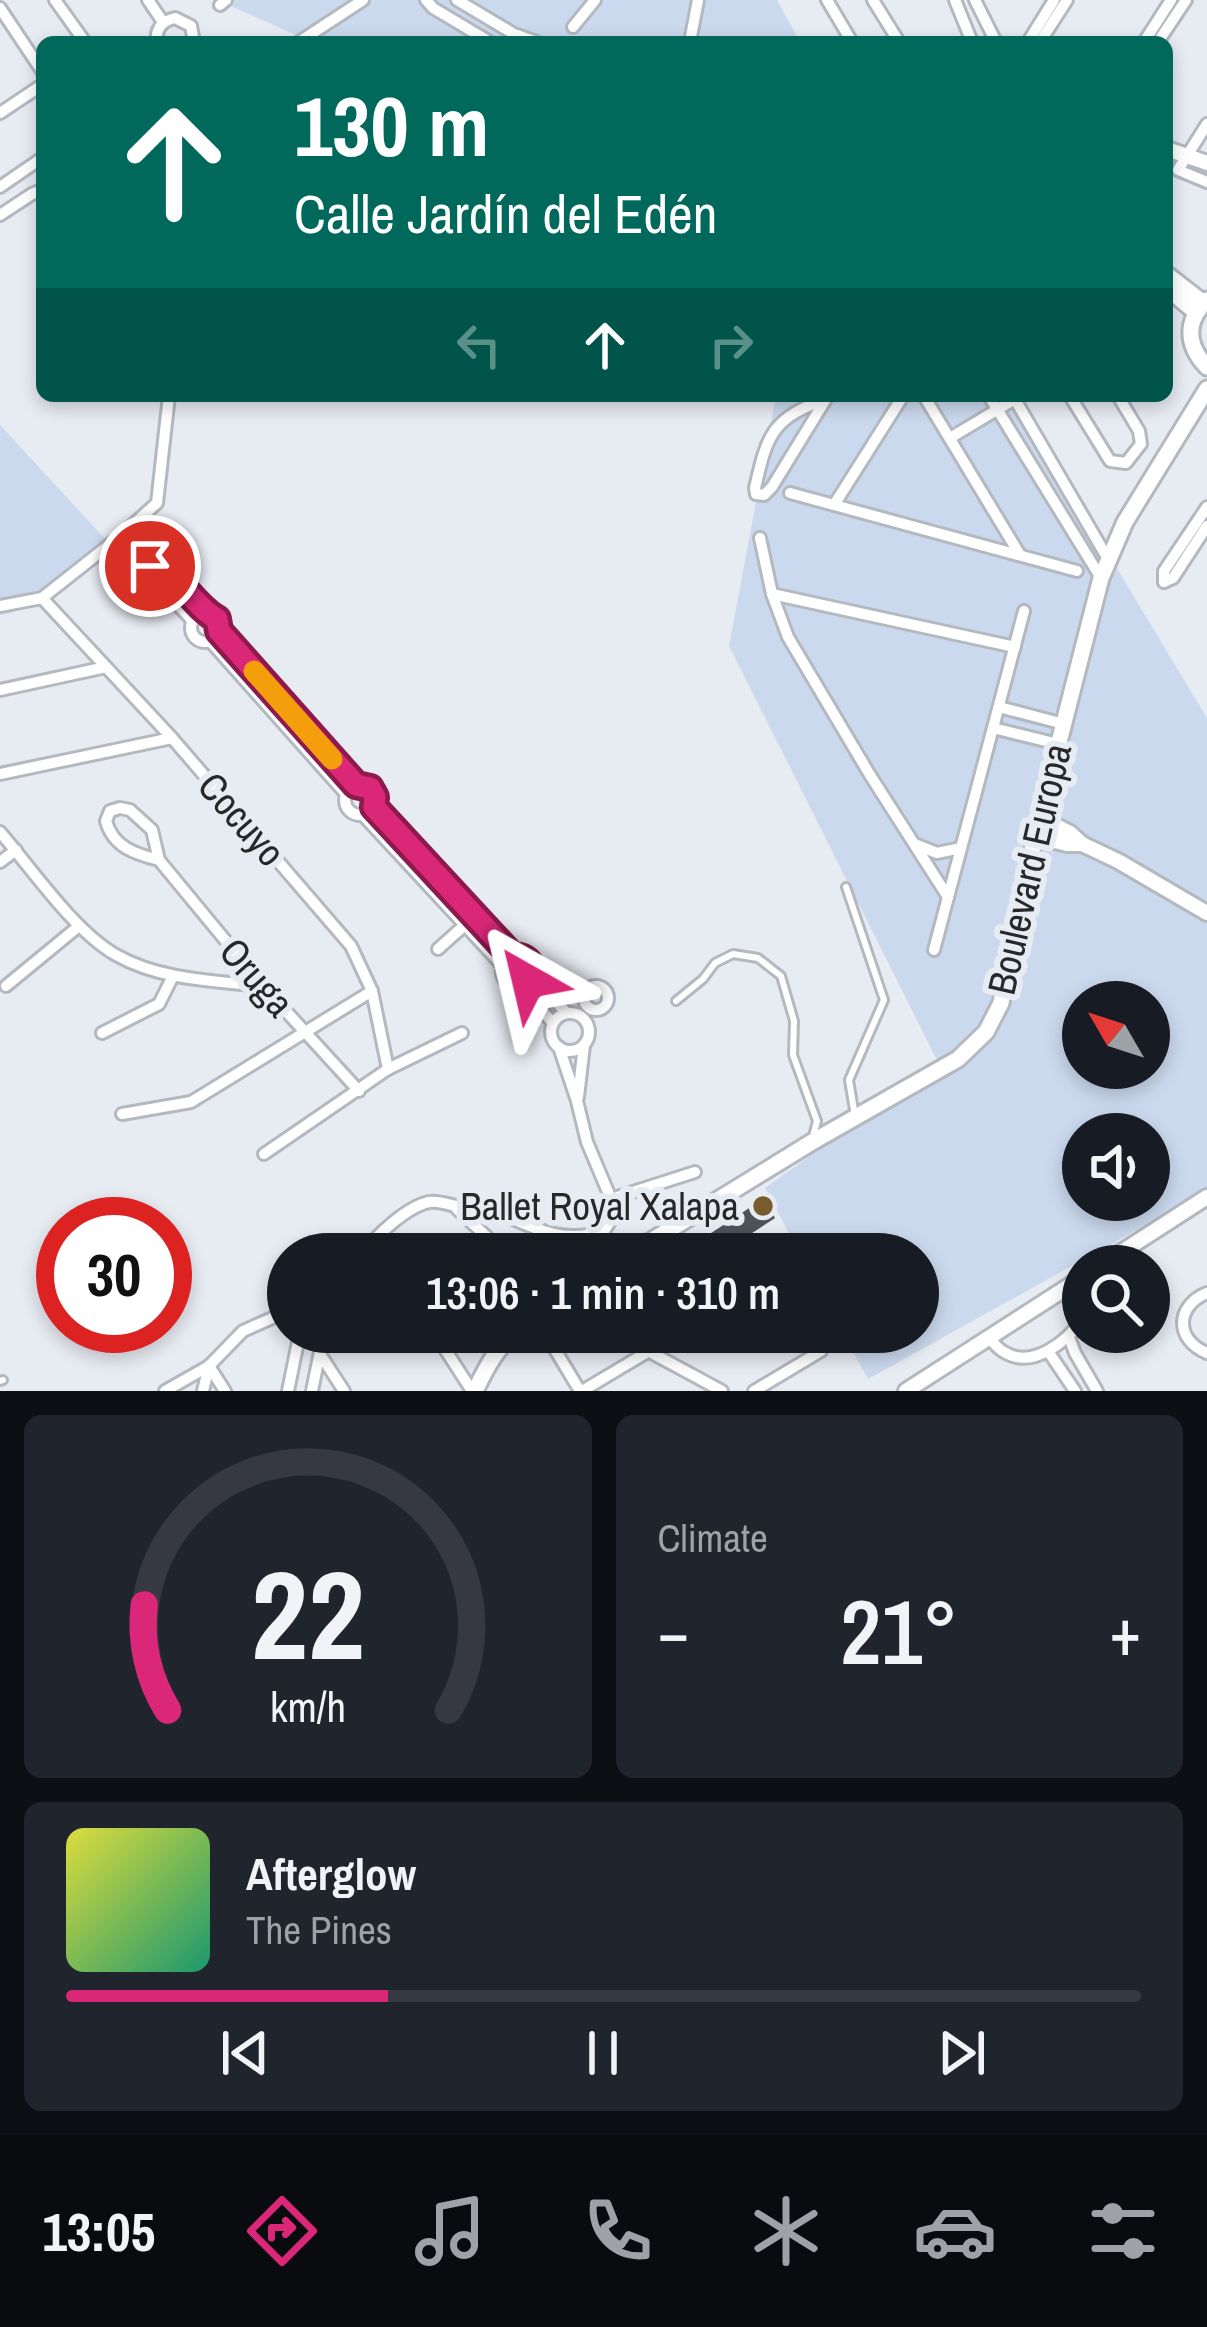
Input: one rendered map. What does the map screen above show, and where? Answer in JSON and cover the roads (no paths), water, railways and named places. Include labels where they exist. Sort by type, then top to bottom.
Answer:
[{"type":"main road","points":[[1202,305],[1190,326],[1190,340],[1207,367]]},
{"type":"main road","name":"Boulevard Europa","points":[[664,1233],[958,1059],[986,1032],[1001,1003],[1035,836],[1101,578],[1144,490],[1207,389]]},
{"type":"main road","points":[[471,1390],[483,1353]]},
{"type":"main road","points":[[471,1390],[496,1353]]},
{"type":"street","points":[[55,0],[81,36]]},
{"type":"street","points":[[148,0],[163,22]]},
{"type":"street","points":[[308,36],[363,0]]},
{"type":"street","points":[[458,0],[520,36]]},
{"type":"street","points":[[574,27],[595,0]]},
{"type":"street","points":[[691,36],[698,0]]},
{"type":"street","points":[[827,0],[848,36]]},
{"type":"street","points":[[873,0],[895,36]]},
{"type":"street","points":[[955,0],[971,36]]},
{"type":"street","points":[[975,0],[993,36]]},
{"type":"street","points":[[1153,36],[1172,0]]},
{"type":"street","points":[[1154,36],[1186,0]]},
{"type":"street","points":[[1033,36],[1061,1]]},
{"type":"street","points":[[1043,36],[1061,1]]},
{"type":"street","points":[[433,3],[481,36]]},
{"type":"street","points":[[2,15],[36,63]]},
{"type":"street","points":[[156,36],[163,22],[175,18],[186,22],[194,36]]},
{"type":"street","points":[[0,113],[36,89]]},
{"type":"street","points":[[1207,124],[1200,156],[1178,170],[1207,182]]},
{"type":"street","points":[[0,187],[36,162]]},
{"type":"street","points":[[0,215],[36,192]]},
{"type":"street","points":[[1173,279],[1202,305]]},
{"type":"street","points":[[1173,292],[1202,305]]},
{"type":"street","points":[[0,606],[42,598],[157,503],[168,402]]},
{"type":"street","points":[[817,402],[801,408],[770,434],[756,494],[764,495],[772,488],[825,402]]},
{"type":"street","points":[[834,505],[899,402]]},
{"type":"street","points":[[928,402],[1020,555]]},
{"type":"street","points":[[993,402],[1101,578]]},
{"type":"street","points":[[950,438],[1009,402]]},
{"type":"street","points":[[1016,402],[1108,559]]},
{"type":"street","points":[[1074,402],[1110,461],[1126,463],[1142,444],[1122,402]]},
{"type":"street","points":[[790,493],[1076,571]]},
{"type":"street","points":[[1207,507],[1164,571],[1164,582],[1173,578],[1207,526]]},
{"type":"street","points":[[118,538],[150,566],[162,568],[205,614],[217,619],[215,636],[351,789]]},
{"type":"street","points":[[760,538],[772,594],[788,637],[948,897]]},
{"type":"street","points":[[150,566],[151,577],[193,621]]},
{"type":"street","points":[[772,594],[1015,647]]},
{"type":"street","name":"Cocuyo","points":[[42,598],[172,738],[351,946],[373,991],[388,1069]]},
{"type":"street","points":[[934,950],[1024,611]]},
{"type":"street","points":[[205,614],[193,621],[191,631],[196,639],[215,636]]},
{"type":"street","points":[[0,690],[106,667]]},
{"type":"street","points":[[999,707],[1064,724]]},
{"type":"street","points":[[993,728],[1058,744]]},
{"type":"street","points":[[0,773],[172,738]]},
{"type":"street","points":[[351,789],[370,788],[375,797],[368,811]]},
{"type":"street","points":[[351,789],[347,807],[354,813],[368,811]]},
{"type":"street","points":[[130,810],[152,830],[159,860],[130,852],[109,834],[110,811],[130,810]]},
{"type":"street","points":[[368,811],[507,961]]},
{"type":"street","points":[[1040,818],[1207,913]]},
{"type":"street","points":[[0,832],[79,926],[116,955],[173,976],[263,986]]},
{"type":"street","points":[[1035,836],[1082,844]]},
{"type":"street","points":[[914,843],[937,854],[961,848]]},
{"type":"street","points":[[0,862],[16,850]]},
{"type":"street","name":"Oruga","points":[[159,860],[263,986],[359,1091]]},
{"type":"street","points":[[447,893],[466,924],[507,961]]},
{"type":"street","points":[[438,949],[466,924]]},
{"type":"street","points":[[6,986],[79,926]]},
{"type":"street","points":[[507,961],[521,956],[530,962],[531,977]]},
{"type":"street","points":[[507,961],[502,975],[506,983],[520,986],[554,1023]]},
{"type":"street","points":[[102,1034],[158,1004],[173,976]]},
{"type":"street","points":[[520,986],[531,977]]},
{"type":"street","points":[[531,977],[578,1011],[589,1029],[578,1100]]},
{"type":"street","points":[[122,1114],[191,1102],[373,991]]},
{"type":"street","points":[[554,1023],[578,1011]]},
{"type":"street","points":[[381,1233],[430,1202],[498,1212],[535,1231],[557,1236],[604,1231],[610,1224],[611,1199],[587,1142],[560,1047],[552,1037],[554,1023]]},
{"type":"street","points":[[264,1154],[388,1069],[462,1033]]},
{"type":"street","points":[[560,1047],[570,1051],[584,1045]]},
{"type":"street","points":[[611,1199],[695,1172]]},
{"type":"street","points":[[1133,1245],[1207,1197]]},
{"type":"street","points":[[455,1207],[483,1233]]},
{"type":"street","points":[[906,1391],[1062,1291]]},
{"type":"street","points":[[1207,1293],[1188,1306],[1183,1326],[1191,1344],[1207,1353]]},
{"type":"street","points":[[165,1391],[209,1366],[243,1331],[267,1320]]},
{"type":"street","points":[[989,1338],[1006,1354],[1024,1358],[1062,1342]]},
{"type":"street","points":[[1048,1351],[1075,1391]]},
{"type":"street","points":[[288,1391],[296,1353]]},
{"type":"street","points":[[447,1353],[471,1390]]},
{"type":"street","points":[[557,1353],[581,1391],[647,1353]]},
{"type":"street","points":[[651,1353],[722,1391]]},
{"type":"street","points":[[754,1391],[818,1353]]},
{"type":"street","points":[[1075,1353],[1097,1391]]},
{"type":"street","points":[[312,1391],[320,1354]]},
{"type":"street","points":[[320,1354],[344,1391]]},
{"type":"street","points":[[202,1391],[209,1366]]},
{"type":"street","points":[[209,1366],[225,1391]]},
{"type":"lane","points":[[845,887],[884,1000],[849,1080],[855,1117]]},
{"type":"lane","points":[[676,1001],[715,963],[733,954],[758,958],[781,976],[794,1021],[793,1055],[817,1121],[812,1142]]},
{"type":"place","name":"Ballet Royal Xalapa","points":[[763,1206]]}]
